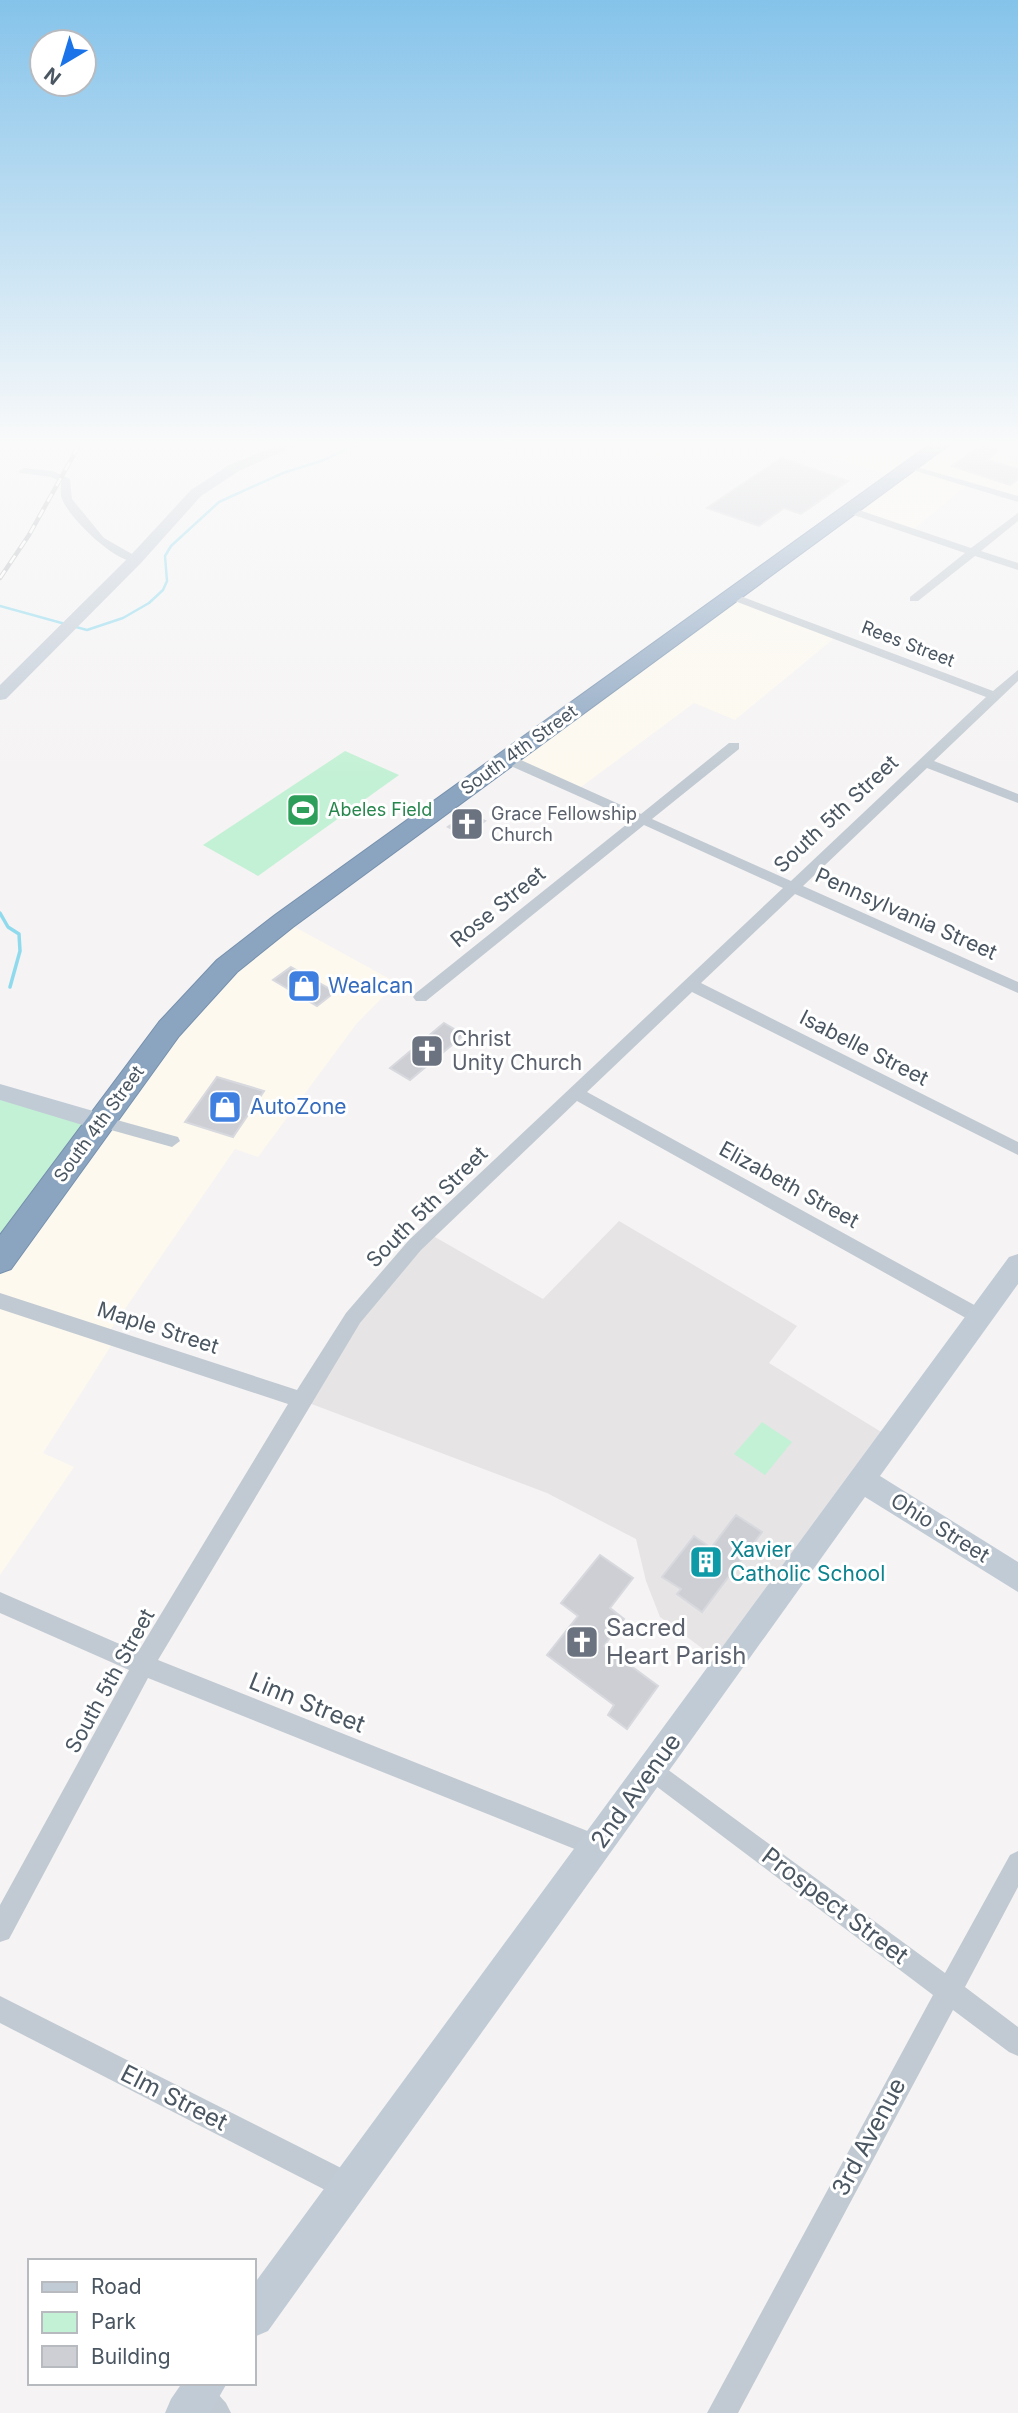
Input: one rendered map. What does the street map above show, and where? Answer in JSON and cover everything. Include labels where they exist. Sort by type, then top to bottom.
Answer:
[{"type":"highway","name":"South 4th Street","points":[[0,1260],[99,1121],[169,1029],[226,967],[284,921],[788,555]]},
{"type":"street","points":[[126,555],[135,560]]},
{"type":"street","points":[[0,695],[140,555]]},
{"type":"street","points":[[914,599],[972,555]]},
{"type":"street","points":[[979,555],[1018,568]]},
{"type":"street","name":"Rees Street","points":[[731,596],[995,695]]},
{"type":"street","name":"South 5th Street","points":[[0,1930],[143,1665],[353,1318],[415,1245],[1018,674]]},
{"type":"street","name":"Rose Street","points":[[421,997],[734,746]]},
{"type":"street","name":"Pennsylvania Street","points":[[507,759],[1018,988]]},
{"type":"street","points":[[924,762],[1018,799]]},
{"type":"street","name":"Isabelle Street","points":[[690,984],[1018,1149]]},
{"type":"street","points":[[0,1092],[172,1141]]},
{"type":"street","name":"Elizabeth Street","points":[[576,1093],[980,1317]]},
{"type":"street","name":"2nd Avenue","points":[[256,2314],[1017,1266]]},
{"type":"street","name":"Maple Street","points":[[0,1301],[301,1400]]},
{"type":"street","name":"Ohio Street","points":[[861,1479],[1018,1578]]},
{"type":"street","name":"Linn Street","points":[[0,1602],[143,1665],[597,1846]]},
{"type":"street","name":"Prospect Street","points":[[652,1769],[1018,2043]]},
{"type":"street","name":"3rd Avenue","points":[[722,2413],[1018,1863]]},
{"type":"street","name":"Elm Street","points":[[0,2009],[347,2186]]},
{"type":"shaded area","points":[[731,596],[837,636],[735,720],[694,703],[577,790],[507,759]]},
{"type":"shaded area","points":[[284,921],[397,983],[357,1023],[258,1157],[235,1149],[107,1335],[116,1338],[43,1453],[74,1467],[0,1575],[0,1260],[99,1121]]},
{"type":"shaded area","points":[[619,1221],[797,1326],[769,1363],[891,1438],[726,1666],[660,1617],[646,1581],[636,1539],[547,1493],[301,1400],[428,1233],[543,1299]]},
{"type":"green space","name":"Abeles Field","points":[[345,751],[399,775],[258,876],[203,845]]},
{"type":"green space","points":[[0,1092],[99,1121],[0,1260]]},
{"type":"green space","points":[[762,1422],[792,1442],[765,1475],[734,1454]]},
{"type":"building","name":"Grace Fellowship Church","points":[[468,813],[485,821],[465,836],[448,827]]},
{"type":"building","name":"Wealcan","points":[[291,967],[335,992],[317,1006],[273,980]]},
{"type":"building","name":"Christ Unity Church","points":[[444,1023],[464,1035],[410,1080],[390,1068]]},
{"type":"building","name":"AutoZone","points":[[217,1077],[264,1091],[233,1137],[185,1122]]},
{"type":"building","name":"Xavier Catholic School","points":[[736,1515],[762,1532],[702,1612],[677,1594],[681,1589],[662,1577],[694,1536],[711,1548]]},
{"type":"building","name":"Sacred Heart Parish","points":[[600,1555],[633,1578],[610,1608],[624,1619],[604,1646],[658,1686],[627,1729],[608,1715],[614,1705],[547,1655],[578,1616],[561,1603]]},
{"type":"waterway","points":[[0,606],[87,630],[123,618],[149,603],[163,590],[167,581],[166,555]]},
{"type":"waterway","points":[[0,913],[8,927],[19,934],[20,951],[10,987]]},
{"type":"railway","points":[[0,578],[16,555]]},
{"type":"place","name":"Abeles Field","points":[[303,810]]},
{"type":"place","name":"Grace Fellowship Church","points":[[467,824]]},
{"type":"place","name":"Wealcan","points":[[304,986]]},
{"type":"place","name":"Christ Unity Church","points":[[427,1051]]},
{"type":"place","name":"AutoZone","points":[[225,1107]]},
{"type":"place","name":"Xavier Catholic School","points":[[706,1562]]},
{"type":"place","name":"Sacred Heart Parish","points":[[582,1642]]}]
